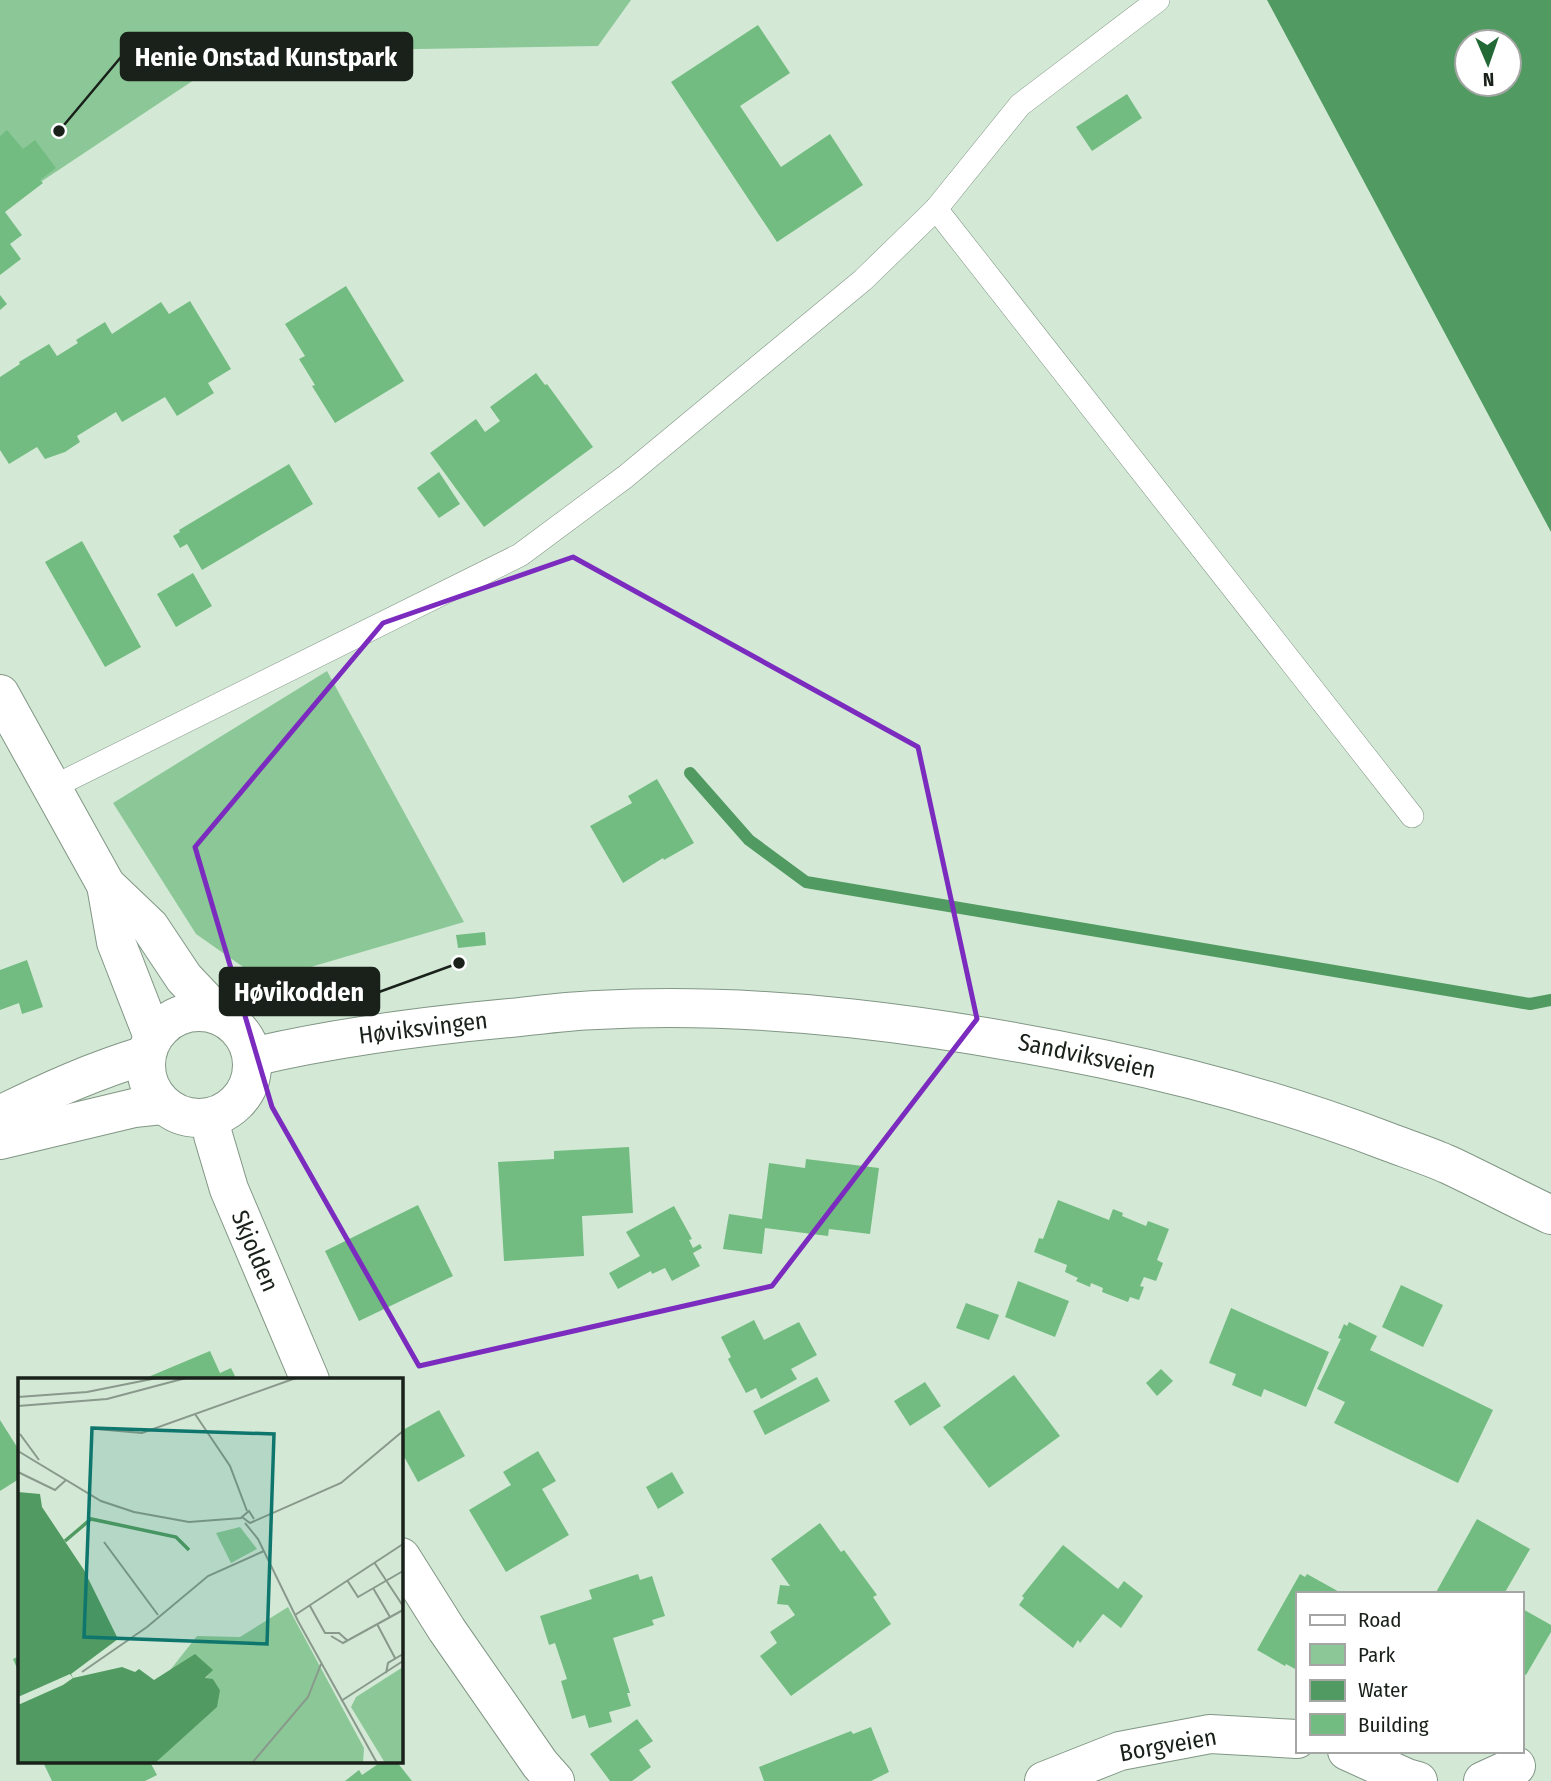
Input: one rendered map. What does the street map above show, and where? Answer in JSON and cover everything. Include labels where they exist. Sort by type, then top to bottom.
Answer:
[{"type":"main road","points":[[0,694],[106,885],[150,928],[184,978],[219,1015],[245,1037],[252,1056],[252,1070],[247,1090],[233,1107],[211,1118],[192,1119],[178,1115],[162,1105],[147,1082],[145,1069],[149,1046],[167,1022],[178,1015],[192,1012],[219,1015]]},
{"type":"main road","points":[[106,885],[116,942],[149,1046]]},
{"type":"main road","name":"Høviksvingen","points":[[252,1056],[314,1042],[394,1030],[597,1010]]},
{"type":"main road","name":"Sandviksveien","points":[[597,1010],[702,1010],[792,1014],[895,1025],[1014,1041],[1170,1073],[1257,1097],[1362,1131],[1447,1164],[1551,1215]]},
{"type":"main road","points":[[0,1115],[149,1046]]},
{"type":"main road","points":[[0,1140],[134,1108],[162,1105]]},
{"type":"main road","name":"Skjolden","points":[[211,1118],[213,1135],[229,1189],[309,1378]]},
{"type":"main road","points":[[402,1559],[447,1630],[540,1764],[555,1781]]},
{"type":"main road","name":"Borgveien","points":[[1044,1781],[1120,1751],[1210,1734],[1296,1739]]},
{"type":"main road","points":[[1351,1753],[1418,1781]]},
{"type":"lane","points":[[51,788],[520,555],[625,477],[863,280],[936,209],[1020,105],[1158,0]]},
{"type":"lane","points":[[936,209],[1412,816]]},
{"type":"highlighted area","points":[[573,557],[918,747],[977,1019],[772,1286],[419,1366],[272,1107],[195,847],[383,623]]},
{"type":"green space","points":[[0,0],[631,0],[598,46],[236,52],[0,209]]},
{"type":"green space","points":[[327,671],[464,922],[263,981],[196,934],[113,803]]},
{"type":"water","points":[[1267,0],[1551,0],[1551,532]]},
{"type":"building","points":[[758,25],[790,73],[740,106],[781,167],[830,134],[863,185],[777,242],[671,82]]},
{"type":"building","points":[[1127,94],[1142,118],[1092,151],[1076,127]]},
{"type":"building","points":[[7,130],[23,149],[35,140],[56,168],[40,180],[43,183],[5,212],[22,235],[10,244],[21,259],[0,275],[0,136]]},
{"type":"building","points":[[346,286],[404,381],[335,423],[312,386],[315,385],[299,359],[305,356],[285,324]]},
{"type":"building","points":[[0,295],[7,304],[0,310]]},
{"type":"building","points":[[190,301],[231,369],[208,383],[214,393],[177,416],[165,397],[122,422],[116,412],[77,436],[80,442],[65,452],[45,459],[37,447],[9,464],[0,450],[0,377],[49,344],[57,356],[105,322],[112,334],[161,302],[169,314]]},
{"type":"building","points":[[536,373],[593,447],[484,527],[430,453],[476,419],[485,432],[500,421],[490,407]]},
{"type":"building","points":[[289,464],[313,504],[202,570],[187,544],[180,548],[173,536],[180,532],[179,530]]},
{"type":"building","points":[[439,472],[460,504],[439,518],[417,488]]},
{"type":"building","points":[[82,541],[141,647],[105,667],[45,562]]},
{"type":"building","points":[[193,573],[212,606],[176,627],[157,594]]},
{"type":"building","points":[[657,779],[694,843],[664,860],[663,858],[623,883],[590,826],[632,803],[628,796]]},
{"type":"building","points":[[485,932],[486,945],[458,948],[456,935]]},
{"type":"building","points":[[27,960],[43,1007],[22,1014],[19,1003],[0,1010],[0,970]]},
{"type":"building","points":[[629,1147],[633,1213],[582,1216],[584,1256],[504,1261],[498,1162],[554,1159],[554,1151]]},
{"type":"building","points":[[806,1159],[879,1168],[870,1234],[829,1229],[828,1236],[765,1228],[762,1254],[723,1249],[729,1214],[762,1219],[769,1163],[805,1168]]},
{"type":"building","points":[[1058,1200],[1109,1220],[1113,1209],[1123,1213],[1122,1216],[1146,1226],[1148,1221],[1169,1229],[1157,1260],[1163,1263],[1156,1281],[1144,1277],[1140,1286],[1144,1287],[1139,1300],[1130,1297],[1128,1302],[1102,1292],[1103,1288],[1091,1283],[1090,1287],[1076,1281],[1078,1278],[1065,1272],[1067,1265],[1034,1252],[1039,1238],[1043,1239]]},
{"type":"building","points":[[418,1205],[453,1276],[359,1321],[325,1251]]},
{"type":"building","points":[[674,1206],[692,1239],[689,1240],[693,1248],[700,1244],[702,1248],[693,1253],[700,1266],[672,1281],[665,1268],[652,1274],[651,1271],[618,1289],[609,1273],[640,1256],[626,1232]]},
{"type":"building","points":[[1018,1281],[1069,1301],[1055,1337],[1005,1317]]},
{"type":"building","points":[[1401,1285],[1443,1305],[1423,1347],[1382,1327]]},
{"type":"building","points":[[966,1303],[999,1315],[989,1340],[956,1328]]},
{"type":"building","points":[[1231,1308],[1329,1352],[1306,1407],[1264,1389],[1261,1397],[1232,1385],[1236,1374],[1209,1363]]},
{"type":"building","points":[[754,1320],[764,1340],[799,1322],[817,1355],[791,1369],[797,1379],[761,1399],[756,1388],[746,1393],[728,1359],[731,1357],[721,1337]]},
{"type":"building","points":[[1349,1322],[1377,1336],[1370,1350],[1493,1410],[1458,1483],[1334,1423],[1345,1402],[1317,1389],[1341,1339],[1338,1338],[1344,1324],[1347,1326]]},
{"type":"building","points":[[210,1351],[220,1373],[231,1368],[236,1378],[146,1378]]},
{"type":"building","points":[[1161,1369],[1173,1381],[1157,1396],[1146,1383]]},
{"type":"building","points":[[1014,1375],[1060,1436],[989,1488],[943,1427]]},
{"type":"building","points":[[817,1377],[830,1401],[765,1435],[753,1411]]},
{"type":"building","points":[[925,1382],[941,1406],[910,1426],[894,1401]]},
{"type":"building","points":[[439,1410],[465,1456],[418,1482],[402,1453],[402,1430]]},
{"type":"building","points":[[0,1420],[18,1448],[18,1480],[0,1491]]},
{"type":"building","points":[[538,1451],[556,1481],[542,1489],[569,1535],[506,1572],[469,1510],[511,1485],[503,1472]]},
{"type":"building","points":[[672,1472],[684,1493],[658,1509],[646,1487]]},
{"type":"building","points":[[1477,1519],[1530,1549],[1505,1592],[1436,1592]]},
{"type":"building","points":[[820,1523],[877,1595],[873,1597],[891,1624],[791,1696],[760,1656],[777,1643],[770,1632],[795,1615],[788,1605],[777,1604],[780,1585],[790,1586],[771,1559]]},
{"type":"building","points":[[1063,1545],[1118,1589],[1124,1581],[1143,1596],[1121,1628],[1103,1614],[1073,1648],[1019,1605],[1024,1598],[1022,1596]]},
{"type":"building","points":[[638,1574],[640,1580],[652,1576],[665,1616],[652,1620],[654,1625],[613,1638],[630,1693],[627,1693],[631,1706],[609,1712],[612,1722],[589,1728],[585,1715],[572,1719],[561,1681],[567,1679],[555,1643],[549,1645],[540,1616],[592,1599],[589,1590]]},
{"type":"building","points":[[1300,1574],[1305,1577],[1307,1574],[1339,1592],[1296,1592],[1296,1669],[1257,1650]]},
{"type":"building","points":[[1523,1609],[1551,1625],[1551,1632],[1526,1675],[1523,1673]]},
{"type":"building","points":[[18,1656],[18,1671],[13,1659]]},
{"type":"building","points":[[637,1719],[653,1741],[639,1750],[651,1767],[632,1781],[610,1781],[590,1754]]},
{"type":"building","points":[[871,1727],[889,1772],[871,1781],[764,1781],[759,1767],[851,1731],[853,1734]]},
{"type":"building","points":[[44,1764],[151,1764],[157,1775],[145,1781],[52,1781]]},
{"type":"building","points":[[378,1764],[399,1764],[412,1781],[345,1781],[359,1770],[362,1775]]},
{"type":"waterway","points":[[690,773],[749,840],[806,882],[1530,1004],[1551,1000]]},
{"type":"place","name":"Henie Onstad Kunstpark","points":[[59,131]]},
{"type":"place","name":"Høvikodden","points":[[459,963]]}]
